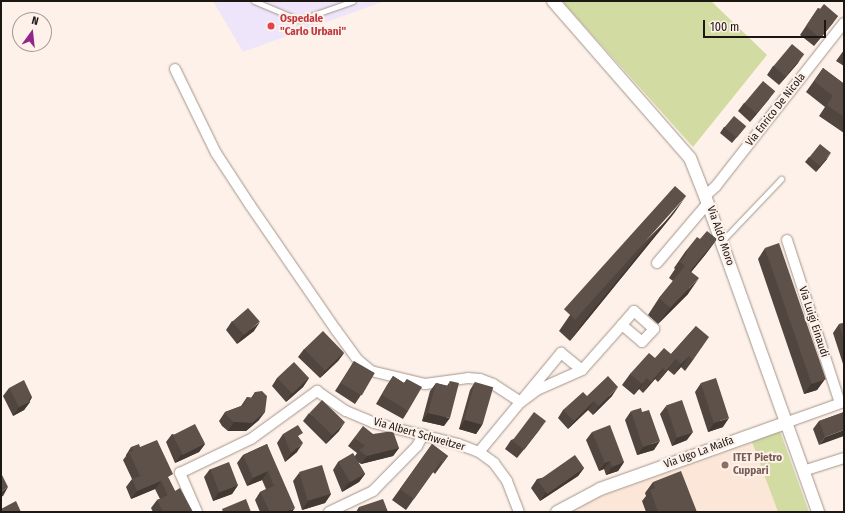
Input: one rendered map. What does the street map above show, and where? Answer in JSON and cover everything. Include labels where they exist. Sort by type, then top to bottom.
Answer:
[{"type":"street","name":"Via Aldo Moro","points":[[553,1],[690,158],[707,199],[818,512]]},
{"type":"street","name":"Via Enrico De Nicola","points":[[657,263],[844,23]]},
{"type":"street","points":[[175,69],[216,153],[358,360],[371,371],[425,384],[468,378],[480,380],[493,384],[521,402]]},
{"type":"street","name":"Via Luigi Einaudi","points":[[787,240],[842,403]]},
{"type":"street","points":[[521,402],[537,390],[582,370],[622,325]]},
{"type":"street","points":[[479,452],[561,352],[582,370]]},
{"type":"street","name":"Via Albert Schweitzer","points":[[197,512],[180,473],[251,439],[317,391],[346,411],[374,423],[479,452],[494,463],[507,481],[519,512]]},
{"type":"street","name":"Via Ugo La Malfa","points":[[557,512],[600,489],[842,403]]},
{"type":"street","points":[[329,512],[373,491],[417,446],[423,436]]},
{"type":"street","points":[[803,471],[844,458]]},
{"type":"lane","points":[[254,1],[299,20],[353,1]]},
{"type":"lane","points":[[721,241],[781,179]]},
{"type":"shaded area","name":"Ospedale \"Carlo Urbani\"","points":[[213,1],[385,1],[243,52]]},
{"type":"shaded area","name":"ITET Pietro Cuppari","points":[[752,442],[778,512],[569,512],[588,501]]},
{"type":"green space","points":[[562,1],[711,1],[767,55],[693,147]]},
{"type":"green space","points":[[780,431],[809,512],[778,512],[752,442]]},
{"type":"building","points":[[824,4],[838,16],[820,38],[806,26],[818,8],[820,9]]},
{"type":"building","points":[[792,44],[804,54],[786,76],[773,66]]},
{"type":"building","points":[[823,68],[844,83],[844,117],[827,105],[833,96],[814,81]]},
{"type":"building","points":[[763,81],[775,91],[757,113],[744,103]]},
{"type":"building","points":[[734,116],[746,126],[737,138],[724,127]]},
{"type":"building","points":[[820,144],[831,153],[820,166],[809,157]]},
{"type":"building","points":[[675,186],[686,196],[575,319],[564,309]]},
{"type":"building","points":[[707,231],[717,239],[690,271],[699,278],[670,308],[659,298],[685,266],[680,262],[687,253],[685,252],[697,237],[700,239]]},
{"type":"building","points":[[779,243],[826,379],[812,384],[765,248]]},
{"type":"building","points":[[248,308],[260,322],[244,335],[232,322]]},
{"type":"building","points":[[844,323],[844,340],[839,324]]},
{"type":"building","points":[[696,326],[709,337],[693,360],[689,356],[681,364],[676,359],[666,371],[663,368],[651,382],[647,378],[642,384],[630,374],[649,353],[655,358],[664,348],[671,354]]},
{"type":"building","points":[[323,331],[344,353],[325,371],[304,349]]},
{"type":"building","points":[[354,361],[375,373],[362,396],[341,384]]},
{"type":"building","points":[[294,362],[309,378],[292,394],[277,378]]},
{"type":"building","points":[[393,376],[404,383],[407,379],[422,387],[408,411],[382,395]]},
{"type":"building","points":[[608,376],[618,387],[599,406],[594,401],[574,421],[563,410],[583,392],[587,396]]},
{"type":"building","points":[[716,378],[729,418],[714,423],[701,383]]},
{"type":"building","points":[[24,380],[32,397],[29,399],[30,402],[19,407],[9,388]]},
{"type":"building","points":[[450,381],[459,383],[450,418],[428,413],[436,383],[449,386]]},
{"type":"building","points":[[475,382],[493,387],[483,425],[464,419]]},
{"type":"building","points":[[262,391],[267,396],[265,412],[252,423],[234,422],[228,417],[225,412],[244,405],[247,397],[253,398],[255,392]]},
{"type":"building","points":[[322,400],[345,422],[333,435],[309,413]]},
{"type":"building","points":[[682,400],[693,432],[677,438],[666,406]]},
{"type":"building","points":[[641,408],[642,412],[649,410],[660,441],[643,447],[631,411]]},
{"type":"building","points":[[534,412],[546,421],[524,450],[512,441]]},
{"type":"building","points":[[844,412],[844,430],[825,437],[819,421]]},
{"type":"building","points":[[195,424],[205,444],[183,455],[173,435]]},
{"type":"building","points":[[298,425],[303,433],[298,436],[303,443],[291,453],[283,434]]},
{"type":"building","points":[[610,425],[624,462],[612,467],[610,461],[605,463],[592,432]]},
{"type":"building","points":[[363,426],[373,434],[393,431],[399,448],[367,456],[359,450],[365,446],[354,438]]},
{"type":"building","points":[[157,440],[173,474],[168,477],[175,491],[180,488],[193,512],[163,512],[157,500],[168,495],[161,481],[137,491],[132,479],[140,476],[129,452],[133,451],[131,447],[139,444],[140,447]]},
{"type":"building","points":[[267,444],[295,508],[285,512],[270,512],[260,492],[274,486],[268,471],[253,478],[243,455]]},
{"type":"building","points":[[432,444],[448,456],[443,463],[441,461],[414,499],[400,489]]},
{"type":"building","points":[[353,453],[365,474],[350,482],[338,462]]},
{"type":"building","points":[[575,455],[584,468],[547,494],[538,481]]},
{"type":"building","points":[[229,462],[238,485],[219,493],[210,469]]},
{"type":"building","points":[[322,465],[331,494],[308,501],[299,472]]},
{"type":"building","points":[[681,471],[697,512],[658,512],[650,490],[655,488],[653,482]]},
{"type":"building","points":[[1,473],[8,487],[1,492]]},
{"type":"building","points":[[246,499],[251,512],[223,512],[222,509]]},
{"type":"building","points":[[383,499],[388,512],[361,512],[359,507]]},
{"type":"building","points":[[16,501],[21,512],[1,512],[1,509]]},
{"type":"place","name":"Ospedale \"Carlo Urbani\"","points":[[271,26]]},
{"type":"place","name":"ITET Pietro Cuppari","points":[[725,465]]}]
